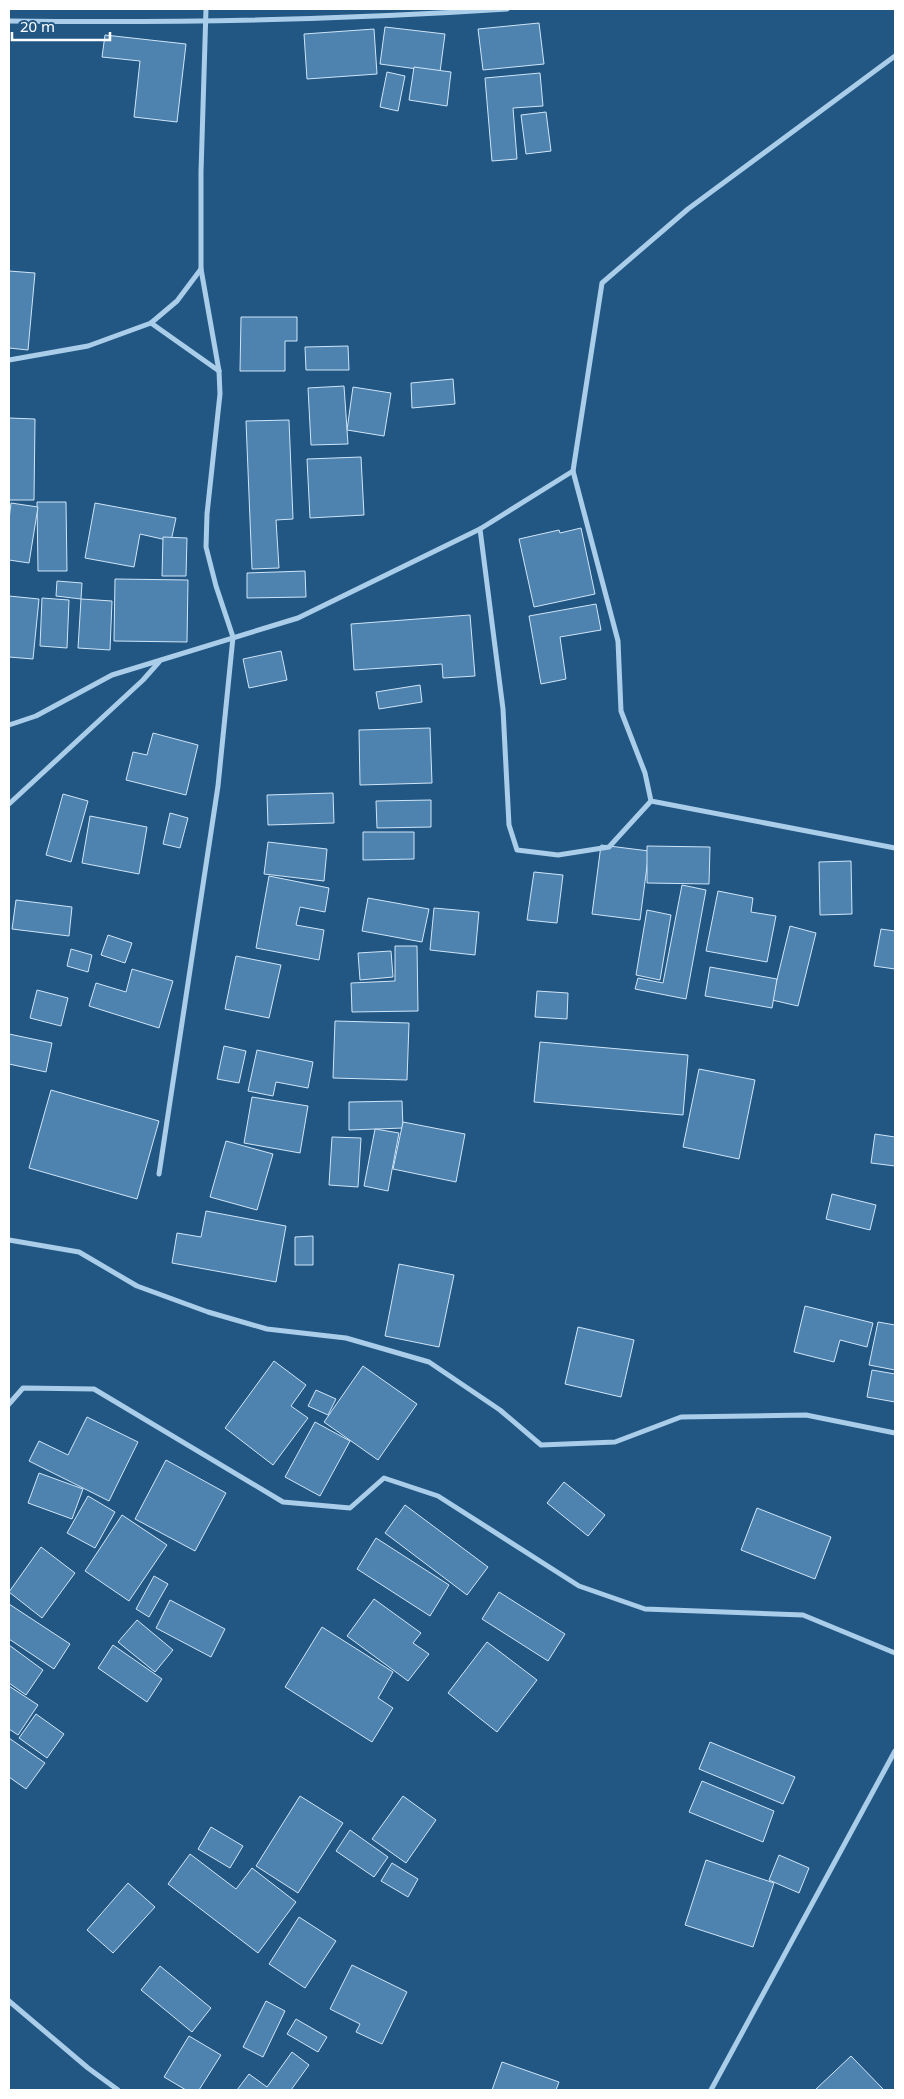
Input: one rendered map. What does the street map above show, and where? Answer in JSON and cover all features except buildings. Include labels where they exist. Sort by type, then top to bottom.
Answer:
[{"type":"street","points":[[158,1174],[218,786],[233,637],[216,586],[206,547],[208,506],[220,394],[219,371],[201,269],[206,9]]},
{"type":"street","points":[[9,21],[109,22],[414,15],[507,9]]},
{"type":"street","points":[[651,801],[645,773],[621,711],[618,641],[572,471],[602,284],[688,209],[895,56]]},
{"type":"street","points":[[9,360],[88,346],[151,323],[177,301],[201,269]]},
{"type":"street","points":[[151,323],[219,371]]},
{"type":"street","points":[[9,725],[36,716],[112,675],[298,618],[480,529],[572,471]]},
{"type":"street","points":[[480,529],[503,709],[509,825],[517,850],[558,855],[609,847],[651,801]]},
{"type":"street","points":[[9,804],[143,680],[159,662]]},
{"type":"street","points":[[651,801],[895,848]]},
{"type":"street","points":[[9,1240],[80,1252],[137,1286],[208,1312],[267,1329],[346,1338],[429,1362],[500,1410],[541,1445],[614,1442],[681,1417],[806,1416],[895,1433]]},
{"type":"street","points":[[9,1404],[22,1388],[94,1389],[283,1502],[350,1508],[384,1478],[438,1496],[579,1586],[646,1609],[803,1615],[895,1652]]},
{"type":"street","points":[[711,2090],[895,1751]]},
{"type":"street","points":[[9,2001],[88,2068],[118,2090]]}]
